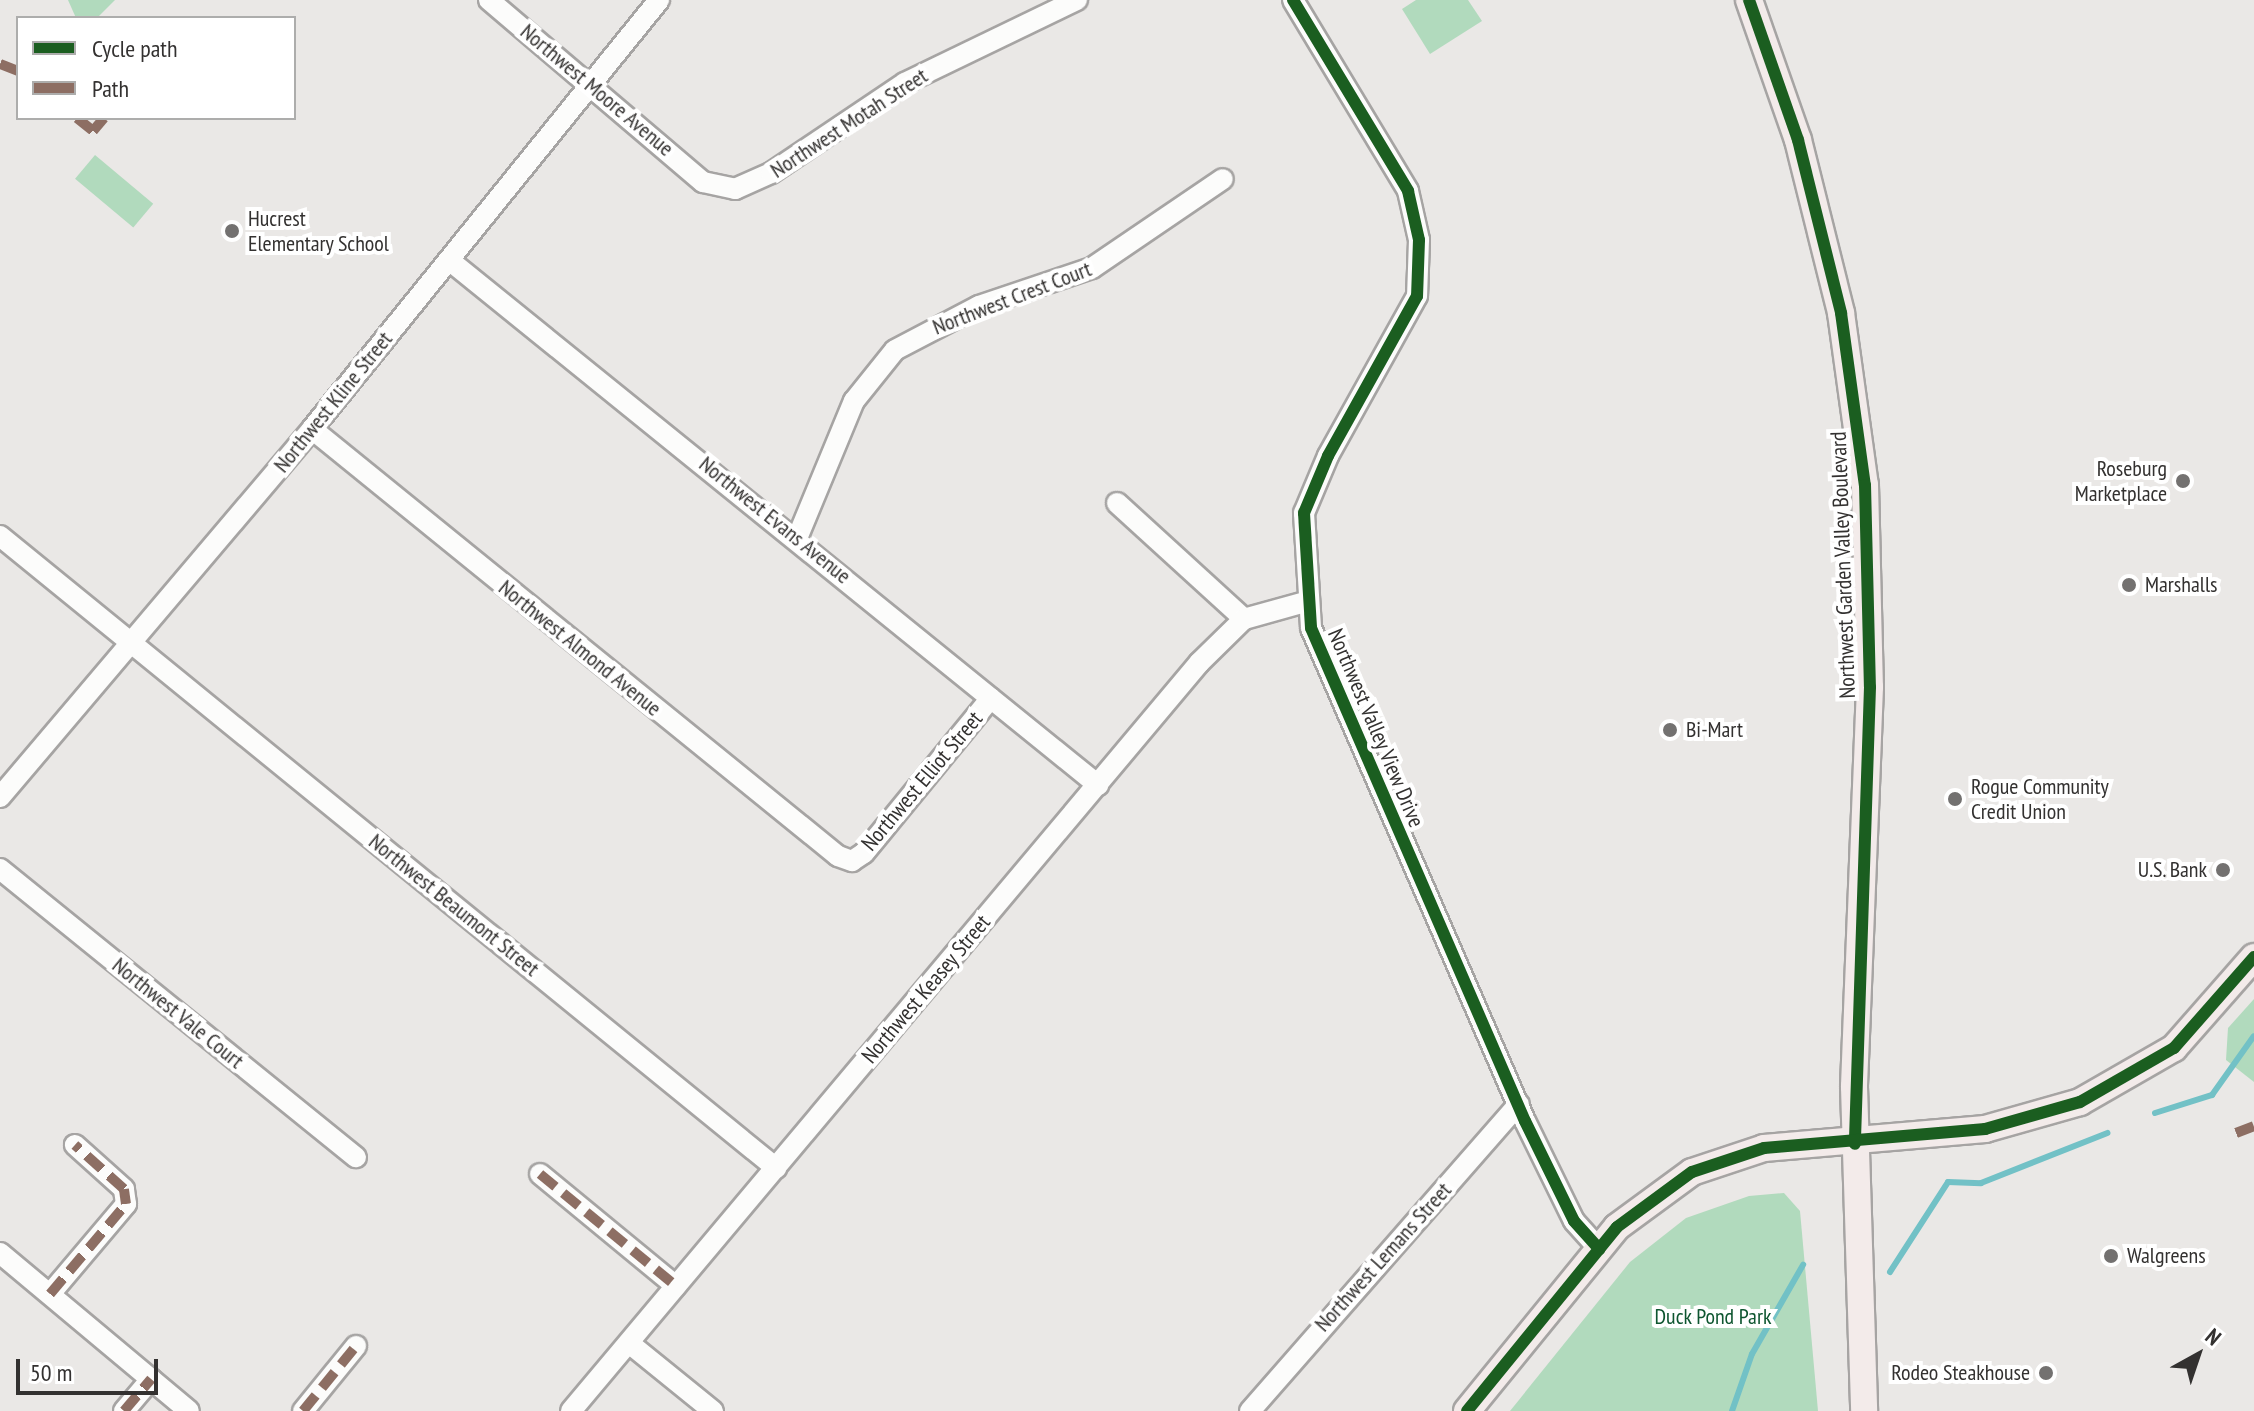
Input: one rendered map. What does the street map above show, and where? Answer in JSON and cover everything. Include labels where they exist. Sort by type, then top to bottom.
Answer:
[{"type":"main road","name":"Northwest Garden Valley Boulevard","points":[[1749,0],[1798,140],[1841,313],[1865,485],[1870,687],[1855,1144],[1864,1411]]},
{"type":"main road","points":[[1467,1411],[1599,1249],[1639,1208],[1692,1172],[1764,1148],[1855,1144],[1985,1129],[2109,1089],[2174,1048],[2254,957]]},
{"type":"street","name":"Northwest Moore Avenue","points":[[489,0],[703,182]]},
{"type":"street","name":"Northwest Kline Street","points":[[0,797],[312,429],[589,82],[659,0]]},
{"type":"street","name":"Northwest Motah Street","points":[[703,182],[735,189],[754,183],[905,83],[1077,0]]},
{"type":"street","name":"Northwest Valley View Drive","points":[[1293,0],[1408,191],[1419,240],[1417,296],[1328,456],[1304,513],[1305,602],[1317,647],[1519,1104],[1574,1221],[1599,1249]]},
{"type":"street","name":"Northwest Crest Court","points":[[798,536],[854,401],[895,350],[979,306],[1092,268],[1223,179]]},
{"type":"street","name":"Northwest Evans Avenue","points":[[449,260],[798,536],[1098,785]]},
{"type":"street","name":"Northwest Almond Avenue","points":[[312,429],[826,850],[852,861]]},
{"type":"street","points":[[1117,503],[1244,619],[1305,602]]},
{"type":"street","name":"Northwest Beaumont Street","points":[[0,536],[776,1168]]},
{"type":"street","name":"Northwest Keasey Street","points":[[571,1411],[1098,785],[1244,619]]},
{"type":"street","name":"Northwest Elliot Street","points":[[852,861],[991,698]]},
{"type":"street","name":"Northwest Vale Court","points":[[0,869],[356,1157]]},
{"type":"street","name":"Northwest Lemans Street","points":[[1250,1411],[1519,1104]]},
{"type":"street","points":[[50,1294],[126,1204],[124,1189],[75,1145]]},
{"type":"street","points":[[540,1174],[676,1286]]},
{"type":"street","points":[[0,1253],[189,1411]]},
{"type":"street","points":[[629,1343],[713,1411]]},
{"type":"street","points":[[303,1411],[356,1346]]},
{"type":"street","points":[[124,1411],[151,1379]]},
{"type":"green space","points":[[68,0],[115,0],[99,16],[75,16]]},
{"type":"green space","points":[[1416,0],[1468,0],[1482,21],[1430,54],[1402,9]]},
{"type":"green space","points":[[95,155],[153,204],[133,228],[75,179]]},
{"type":"green space","points":[[2254,999],[2254,1082],[2226,1060],[2228,1028]]},
{"type":"green space","name":"Duck Pond Park","points":[[1784,1193],[1800,1211],[1818,1411],[1510,1411],[1630,1262],[1686,1218],[1749,1196]]},
{"type":"waterway","points":[[2155,1113],[2212,1095],[2254,1036]]},
{"type":"waterway","points":[[1890,1272],[1948,1182],[1981,1183],[2107,1133]]},
{"type":"waterway","points":[[1732,1411],[1752,1354],[1803,1265]]},
{"type":"marked path","points":[[0,64],[16,70]]},
{"type":"marked path","points":[[79,120],[93,131],[102,120]]},
{"type":"marked path","points":[[2236,1133],[2254,1126]]},
{"type":"marked path","points":[[50,1294],[126,1204],[124,1189],[75,1145]]},
{"type":"marked path","points":[[540,1174],[676,1286]]},
{"type":"marked path","points":[[303,1411],[356,1346]]},
{"type":"marked path","points":[[124,1411],[151,1379]]},
{"type":"cycle path","points":[[1293,0],[1408,191],[1419,240],[1417,296],[1328,456],[1304,513],[1311,628],[1525,1121],[1574,1221],[1599,1249]]},
{"type":"cycle path","points":[[1749,0],[1798,140],[1841,313],[1865,485],[1870,687],[1855,1144]]},
{"type":"cycle path","points":[[1467,1411],[1617,1227],[1692,1172],[1764,1148],[1985,1129],[2080,1102],[2174,1048],[2254,957]]},
{"type":"place","name":"Hucrest Elementary School","points":[[232,231]]},
{"type":"place","name":"Roseburg Marketplace","points":[[2183,481]]},
{"type":"place","name":"Marshalls","points":[[2129,585]]},
{"type":"place","name":"Bi-Mart","points":[[1670,730]]},
{"type":"place","name":"Rogue Community Credit Union","points":[[1955,799]]},
{"type":"place","name":"U.S. Bank","points":[[2223,870]]},
{"type":"place","name":"Walgreens","points":[[2111,1256]]},
{"type":"place","name":"Rodeo Steakhouse","points":[[2046,1373]]}]
